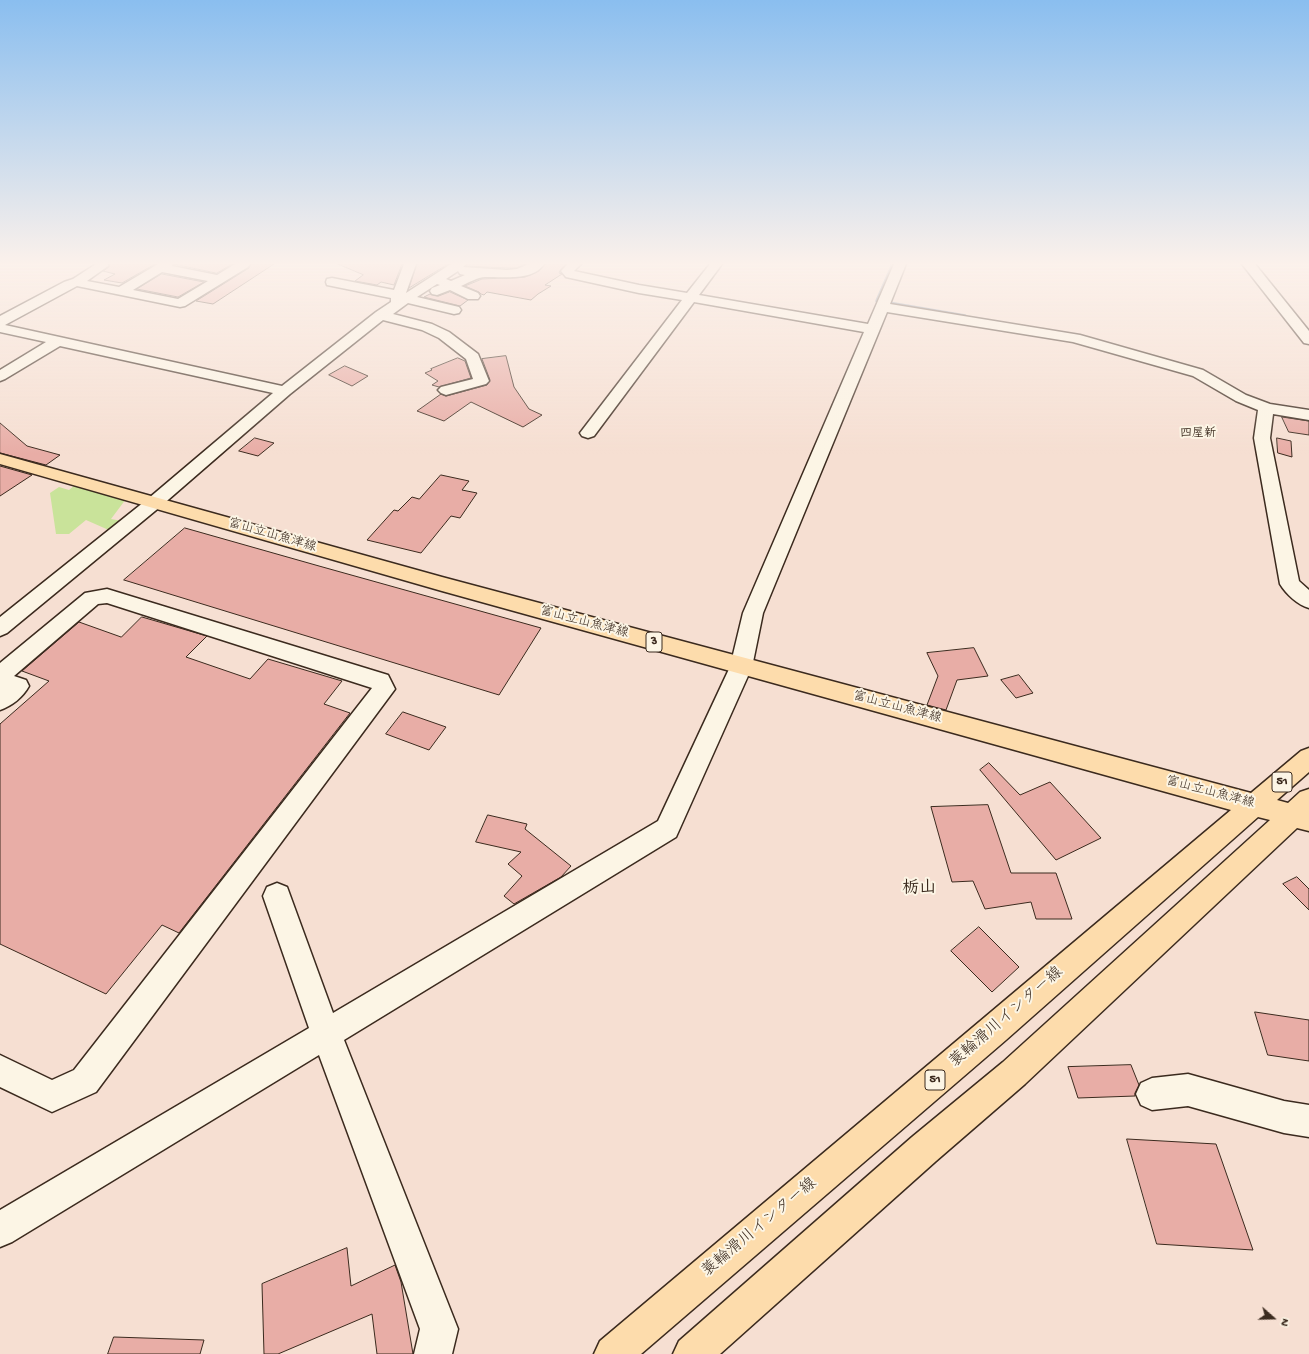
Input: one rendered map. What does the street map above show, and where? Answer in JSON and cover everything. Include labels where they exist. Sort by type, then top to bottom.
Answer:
[{"type":"main road","name":"富山立山魚津線","points":[[2,462],[155,502],[442,584],[1254,805],[1303,812]]},
{"type":"main road","name":"蓑輪滑川インター線","points":[[613,1354],[995,1029],[1309,758]]},
{"type":"main road","points":[[692,1354],[1014,1072],[1303,812]]},
{"type":"street","points":[[0,628],[155,502],[285,391],[366,327]]},
{"type":"street","points":[[427,327],[444,335],[473,357],[481,381],[446,390]]},
{"type":"street","points":[[588,433],[668,327]]},
{"type":"street","points":[[0,1230],[668,829],[742,666],[752,613],[872,329],[861,327]]},
{"type":"street","points":[[1008,327],[1075,338],[1198,373],[1241,398],[1266,408],[1309,415]]},
{"type":"street","points":[[1299,327],[1309,340]]},
{"type":"street","points":[[0,328],[285,391]]},
{"type":"street","points":[[0,376],[58,341]]},
{"type":"street","points":[[1266,408],[1262,438],[1290,584],[1309,601]]},
{"type":"street","points":[[0,675],[92,598],[107,596],[380,681],[384,689],[85,1082],[52,1096],[0,1071]]},
{"type":"street","points":[[0,680],[18,686],[0,701]]},
{"type":"street","points":[[277,896],[326,1034],[438,1329],[433,1354]]},
{"type":"street","points":[[1152,1094],[1188,1090],[1284,1117],[1309,1121]]},
{"type":"green space","points":[[75,485],[126,499],[111,519],[122,521],[111,531],[86,520],[69,534],[56,534],[50,493],[59,487],[69,490]]},
{"type":"building","points":[[506,356],[514,387],[529,409],[542,415],[523,427],[471,402],[444,421],[417,411],[441,394],[446,396],[487,385],[490,380],[482,359]]},
{"type":"building","points":[[458,358],[465,361],[471,378],[439,387],[432,385],[438,381],[425,373]]},
{"type":"building","points":[[345,366],[368,376],[352,386],[329,375]]},
{"type":"building","points":[[1282,417],[1309,421],[1309,435],[1289,432]]},
{"type":"building","points":[[0,423],[27,446],[60,455],[46,465],[0,453]]},
{"type":"building","points":[[255,438],[274,443],[258,456],[239,451]]},
{"type":"building","points":[[1277,438],[1291,441],[1292,457],[1278,453]]},
{"type":"building","points":[[0,466],[32,475],[0,496]]},
{"type":"building","points":[[441,475],[469,481],[462,490],[477,493],[460,518],[451,516],[421,553],[367,540],[394,510],[398,511],[412,497],[419,499]]},
{"type":"building","points":[[185,528],[541,628],[499,695],[124,580]]},
{"type":"building","points":[[142,617],[207,636],[186,657],[250,679],[268,659],[342,681],[324,704],[350,713],[179,933],[162,925],[106,994],[0,944],[0,724],[49,681],[22,671],[79,622],[121,637]]},
{"type":"building","points":[[974,648],[988,676],[957,680],[946,710],[927,705],[938,676],[927,653]]},
{"type":"building","points":[[1019,675],[1033,693],[1016,698],[1001,680]]},
{"type":"building","points":[[403,712],[446,727],[429,750],[386,734]]},
{"type":"building","points":[[989,763],[1020,795],[1050,782],[1101,838],[1056,860],[980,770]]},
{"type":"building","points":[[988,805],[1011,873],[1056,873],[1072,919],[1036,919],[1031,902],[985,909],[973,881],[952,882],[931,807]]},
{"type":"building","points":[[488,815],[527,824],[525,829],[571,866],[561,877],[514,904],[504,896],[522,876],[508,864],[521,852],[476,842]]},
{"type":"building","points":[[1297,877],[1309,889],[1309,910],[1283,884]]},
{"type":"building","points":[[979,927],[1019,967],[992,992],[951,951]]},
{"type":"building","points":[[1255,1012],[1309,1020],[1309,1061],[1268,1055]]},
{"type":"building","points":[[1131,1065],[1139,1085],[1135,1096],[1078,1098],[1068,1067]]},
{"type":"building","points":[[1127,1139],[1216,1144],[1253,1250],[1157,1244]]},
{"type":"building","points":[[347,1248],[351,1286],[395,1265],[401,1282],[413,1354],[377,1354],[372,1314],[278,1354],[264,1354],[262,1284]]},
{"type":"building","points":[[114,1337],[204,1340],[200,1354],[108,1354]]},
{"type":"district","name":"四屋新","points":[[1198,434]]},
{"type":"district","name":"栃山","points":[[919,889]]}]
